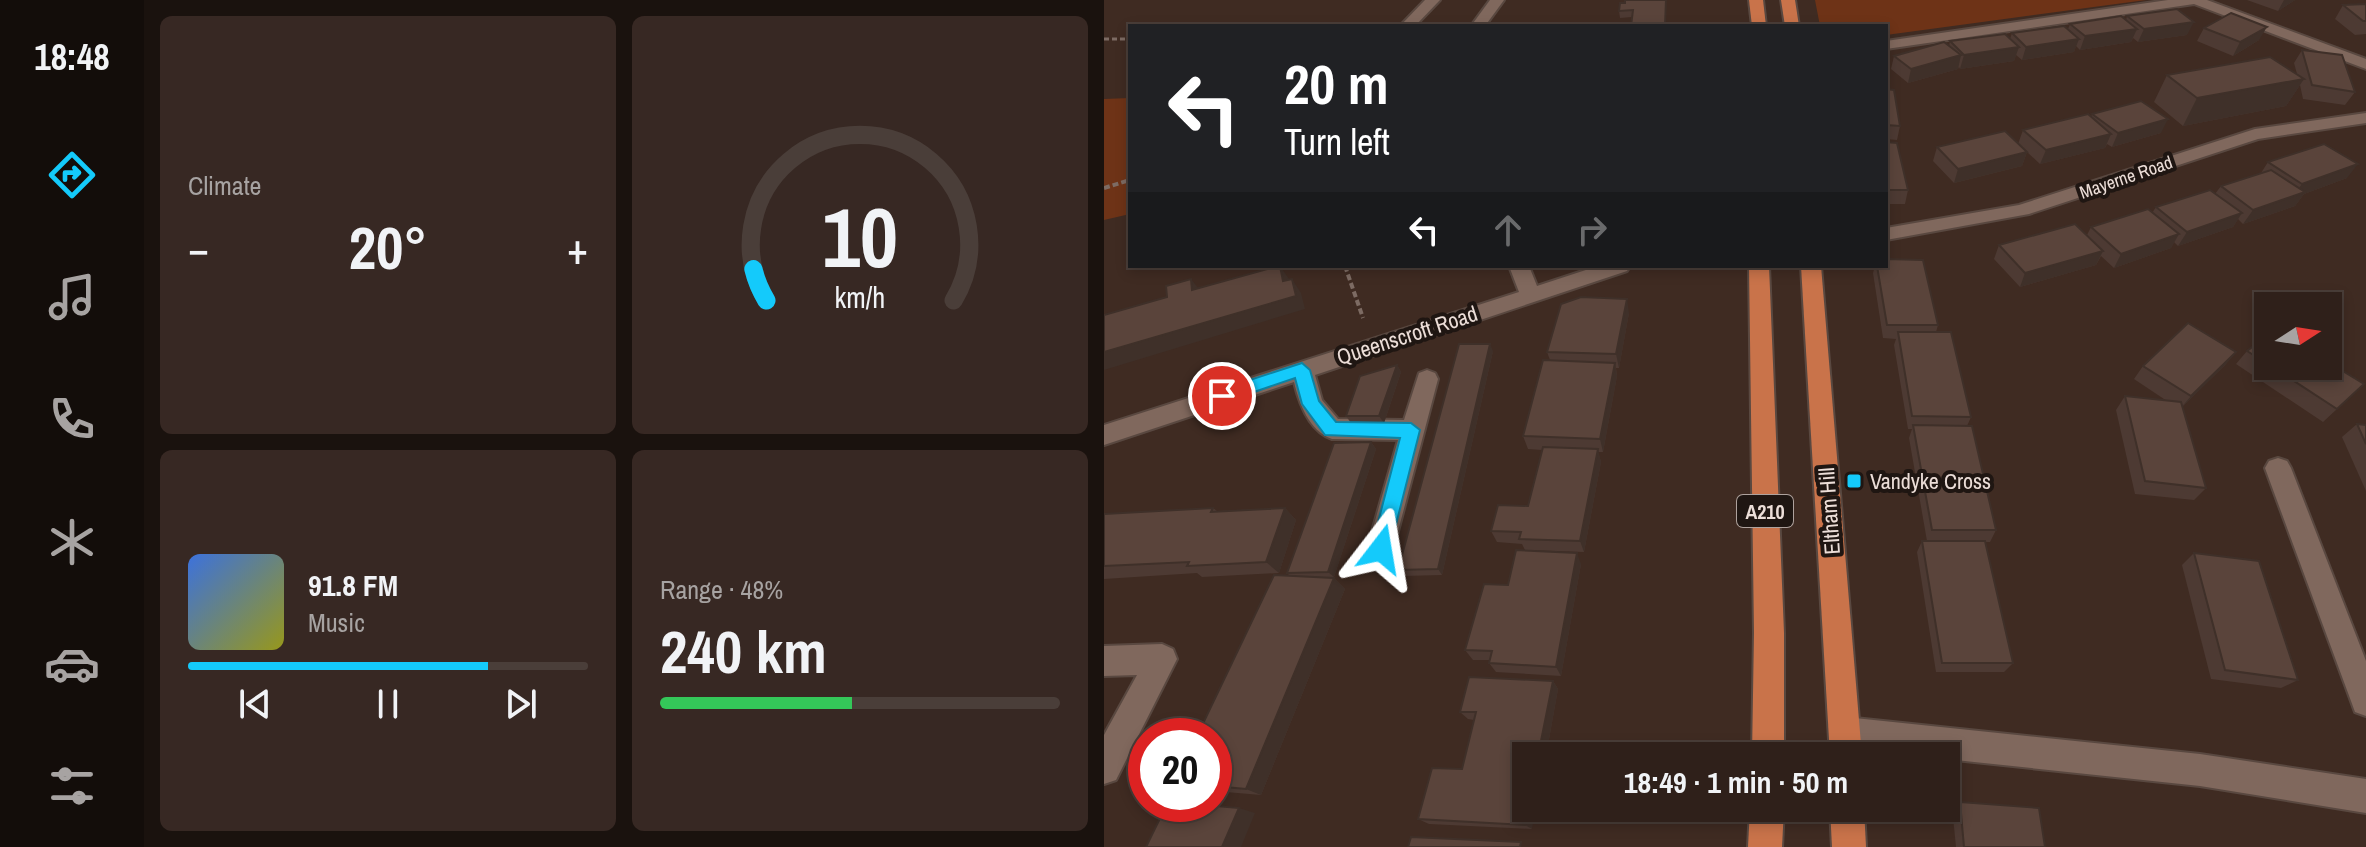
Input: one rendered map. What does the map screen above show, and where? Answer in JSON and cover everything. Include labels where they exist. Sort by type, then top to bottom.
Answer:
[{"type":"main road","points":[[1756,0],[1759,24]]},
{"type":"main road","points":[[1788,0],[1792,24]]},
{"type":"main road","name":"A210","points":[[1759,268],[1769,633],[1768,742]]},
{"type":"main road","name":"Eltham Hill","points":[[1811,268],[1845,742]]},
{"type":"main road","points":[[1765,847],[1766,822]]},
{"type":"main road","points":[[1848,822],[1849,847]]},
{"type":"street","points":[[1409,24],[1433,0]]},
{"type":"street","points":[[1479,24],[1497,0]]},
{"type":"street","points":[[1888,45],[2195,0],[2366,64]]},
{"type":"street","name":"Mayerne Road","points":[[1888,234],[2022,210],[2255,134],[2366,118]]},
{"type":"street","points":[[1520,268],[1530,294]]},
{"type":"street","name":"Queenscroft Road","points":[[1104,435],[1614,268]]},
{"type":"street","points":[[1302,370],[1311,404],[1332,429],[1411,430]]},
{"type":"street","points":[[1381,549],[1427,379]]},
{"type":"street","points":[[2278,468],[2366,701]]},
{"type":"street","points":[[1104,661],[1162,659],[1104,768]]},
{"type":"street","points":[[1960,752],[2200,770],[2366,796]]},
{"type":"path","points":[[1104,39],[1128,39]]},
{"type":"path","points":[[1104,188],[1128,181]]},
{"type":"path","points":[[1346,268],[1372,346]]},
{"type":"shaded area","points":[[1815,0],[2146,0],[1888,35],[1888,24],[1820,24]]},
{"type":"shaded area","points":[[1128,98],[1128,214],[1104,220],[1104,99]]},
{"type":"building","points":[[1625,0],[1666,0],[1665,24],[1631,24],[1633,10],[1619,11],[1620,3],[1625,3]]},
{"type":"building","points":[[2366,4],[2366,21],[2343,5]]},
{"type":"building","points":[[2177,9],[2194,22],[2144,29],[2127,16]]},
{"type":"building","points":[[2231,13],[2267,27],[2240,42],[2204,28]]},
{"type":"building","points":[[2121,16],[2137,29],[2085,36],[2070,24]]},
{"type":"building","points":[[2064,26],[2079,39],[2026,47],[2012,33]]},
{"type":"building","points":[[2005,34],[2019,47],[1964,55],[1950,41]]},
{"type":"building","points":[[1944,42],[1961,55],[1911,69],[1894,56]]},
{"type":"building","points":[[2302,50],[2342,55],[2355,92],[2312,85]]},
{"type":"building","points":[[2270,57],[2304,79],[2197,98],[2167,75]]},
{"type":"building","points":[[1888,89],[1894,90],[1900,126],[1888,125]]},
{"type":"building","points":[[2141,101],[2168,119],[2118,133],[2092,114]]},
{"type":"building","points":[[2088,114],[2111,134],[2046,150],[2023,130]]},
{"type":"building","points":[[2005,131],[2027,152],[1958,169],[1937,147]]},
{"type":"building","points":[[1888,142],[1897,143],[1908,190],[1888,190]]},
{"type":"building","points":[[2324,144],[2358,164],[2302,184],[2268,162]]},
{"type":"building","points":[[2271,170],[2305,192],[2253,210],[2221,186]]},
{"type":"building","points":[[2210,190],[2242,213],[2187,232],[2156,207]]},
{"type":"building","points":[[2148,209],[2179,234],[2121,254],[2091,227]]},
{"type":"building","points":[[2075,224],[2103,251],[2025,273],[1999,245]]},
{"type":"building","points":[[1888,259],[1923,260],[1938,325],[1887,325],[1877,268],[1888,268]]},
{"type":"building","points":[[1280,268],[1283,281],[1292,279],[1296,296],[1104,352],[1104,315],[1167,297],[1166,286],[1191,279],[1192,290]]},
{"type":"building","points":[[1581,297],[1627,299],[1616,354],[1547,352],[1561,304]]},
{"type":"building","points":[[2188,323],[2236,352],[2191,396],[2143,366]]},
{"type":"building","points":[[1898,332],[1951,332],[1971,417],[1912,416]]},
{"type":"building","points":[[1459,344],[1490,344],[1438,569],[1398,570]]},
{"type":"building","points":[[1543,360],[1615,363],[1600,439],[1523,436]]},
{"type":"building","points":[[1397,365],[1379,416],[1346,416],[1360,376]]},
{"type":"building","points":[[2342,371],[2364,384],[2337,409],[2292,380],[2342,380]]},
{"type":"building","points":[[2125,396],[2181,402],[2206,488],[2145,481]]},
{"type":"building","points":[[2357,424],[2366,425],[2366,444]]},
{"type":"building","points":[[1913,425],[1972,426],[1996,530],[1932,530]]},
{"type":"building","points":[[1371,442],[1328,572],[1287,573],[1334,443]]},
{"type":"building","points":[[1543,447],[1598,449],[1580,541],[1519,539],[1521,532],[1491,531],[1498,505],[1528,506]]},
{"type":"building","points":[[1213,508],[1211,512],[1285,508],[1266,562],[1104,566],[1104,514]]},
{"type":"building","points":[[1922,541],[1985,541],[2013,663],[1942,663]]},
{"type":"building","points":[[1516,550],[1577,553],[1556,667],[1489,663],[1492,651],[1465,650],[1484,584],[1508,585]]},
{"type":"building","points":[[2194,553],[2259,561],[2298,680],[2225,670]]},
{"type":"building","points":[[1274,575],[1334,578],[1246,789],[1232,788],[1232,718],[1206,718]]},
{"type":"building","points":[[1469,677],[1553,681],[1541,742],[1512,742],[1512,822],[1526,822],[1525,825],[1418,819],[1432,768],[1462,769],[1476,712],[1460,712]]},
{"type":"building","points":[[1960,802],[2039,808],[2045,847],[1964,847]]},
{"type":"building","points":[[1232,807],[1239,808],[1222,847],[1146,847],[1158,822],[1232,822]]},
{"type":"building","points":[[1411,837],[1521,842],[1520,847],[1408,847]]},
{"type":"place","name":"Vandyke Cross","points":[[1854,481]]},
{"type":"route","points":[[1222,396],[1302,370],[1311,404],[1332,429],[1411,430],[1381,549]]}]
